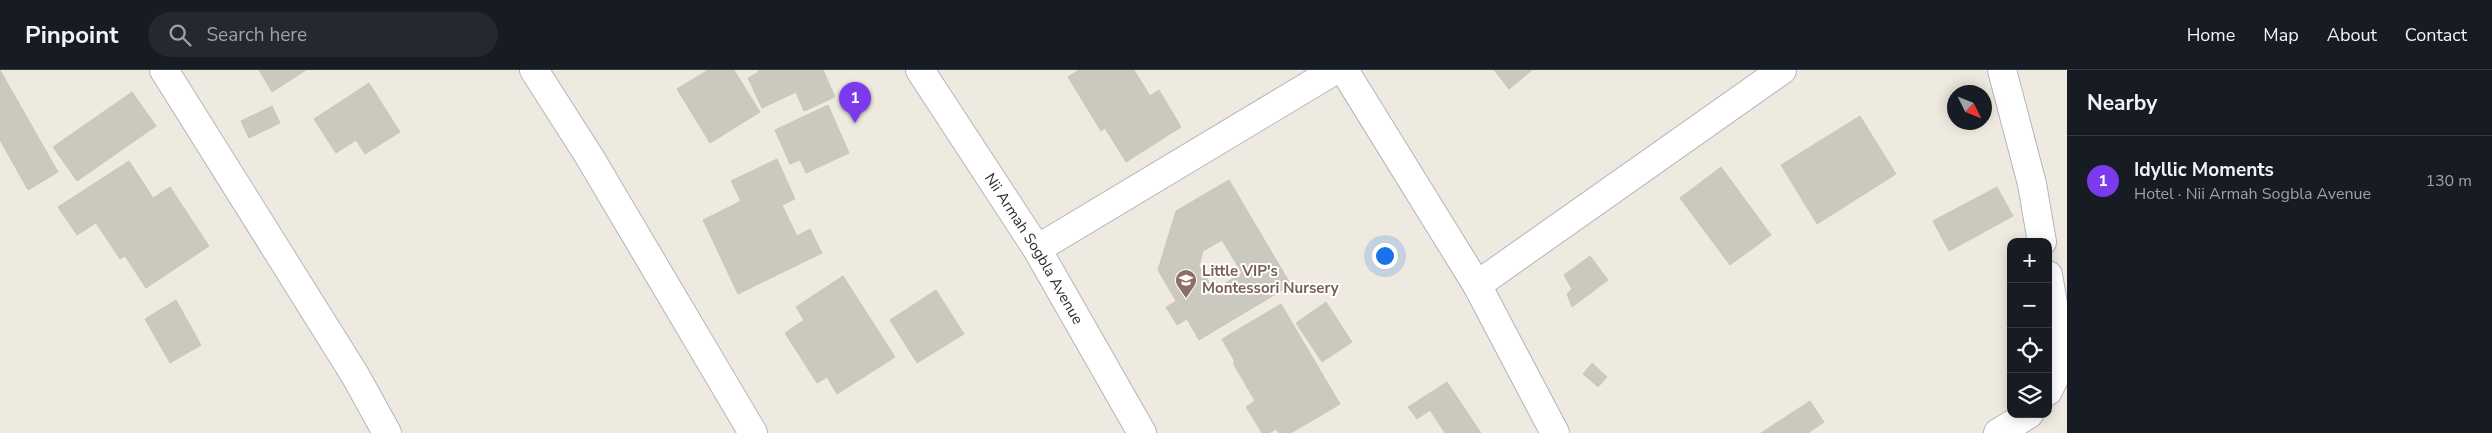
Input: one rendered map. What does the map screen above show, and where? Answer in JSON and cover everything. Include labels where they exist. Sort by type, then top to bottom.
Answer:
[{"type":"street","points":[[164,70],[354,375],[387,433]]},
{"type":"street","points":[[534,70],[589,156],[753,433]]},
{"type":"street","name":"Nii Armah Sogbla Avenue","points":[[920,70],[1037,249],[1142,433]]},
{"type":"street","points":[[1037,249],[1335,70]]},
{"type":"street","points":[[1344,70],[1477,285],[1555,433]]},
{"type":"street","points":[[1477,285],[1782,70]]},
{"type":"street","points":[[2002,70],[2032,184],[2041,238]]},
{"type":"street","points":[[2049,283],[2057,327],[2059,368],[2052,383]]},
{"type":"street","points":[[1998,433],[2022,418]]},
{"type":"building","points":[[0,70],[58,172],[28,190],[0,140]]},
{"type":"building","points":[[259,70],[306,70],[272,92]]},
{"type":"building","points":[[708,70],[734,70],[760,112],[710,143],[677,89]]},
{"type":"building","points":[[758,70],[823,70],[835,97],[804,111],[796,92],[762,108],[748,78],[759,72]]},
{"type":"building","points":[[1079,70],[1134,70],[1150,96],[1159,90],[1181,127],[1126,162],[1105,128],[1101,131],[1068,77]]},
{"type":"building","points":[[1494,70],[1532,70],[1509,89]]},
{"type":"building","points":[[369,83],[400,132],[365,154],[356,140],[336,153],[314,119]]},
{"type":"building","points":[[132,92],[156,126],[77,181],[53,147]]},
{"type":"building","points":[[828,105],[849,153],[806,173],[800,160],[790,164],[775,130]]},
{"type":"building","points":[[272,106],[280,123],[249,138],[241,121]]},
{"type":"building","points":[[1860,116],[1896,174],[1817,224],[1781,165]]},
{"type":"building","points":[[777,159],[795,199],[782,205],[797,236],[810,229],[822,253],[738,294],[703,220],[741,201],[731,181]]},
{"type":"building","points":[[129,161],[153,198],[170,187],[209,246],[146,288],[125,256],[120,259],[96,223],[77,235],[58,207]]},
{"type":"building","points":[[1721,167],[1771,235],[1730,265],[1680,198]]},
{"type":"building","points":[[1229,180],[1291,285],[1199,340],[1187,319],[1177,325],[1166,307],[1176,301],[1158,270],[1176,211]],"holes":[[[1222,240],[1242,273],[1214,290],[1199,266],[1203,251]]]},
{"type":"building","points":[[1997,187],[2013,216],[1949,251],[1933,221]]},
{"type":"building","points":[[1590,256],[1608,280],[1572,307],[1567,294],[1572,289],[1564,275]]},
{"type":"building","points":[[843,276],[895,357],[837,394],[827,377],[817,383],[785,333],[804,320],[796,307]]},
{"type":"building","points":[[936,290],[964,334],[917,363],[890,320]]},
{"type":"building","points":[[176,300],[201,345],[170,363],[145,319]]},
{"type":"building","points":[[1326,302],[1352,342],[1322,362],[1296,323]]},
{"type":"building","points":[[1281,304],[1340,404],[1291,433],[1279,433],[1276,429],[1269,433],[1262,433],[1246,407],[1255,401],[1233,363],[1235,362],[1222,339]]},
{"type":"building","points":[[1592,363],[1607,377],[1598,387],[1583,374]]},
{"type":"building","points":[[1447,382],[1481,433],[1445,433],[1430,410],[1417,419],[1408,407]]},
{"type":"building","points":[[1810,401],[1824,422],[1808,433],[1761,433]]},
{"type":"place","name":"Idyllic Moments","points":[[855,123]]},
{"type":"place","name":"Little VIP's Montessori Nursery","points":[[1186,299]]}]
